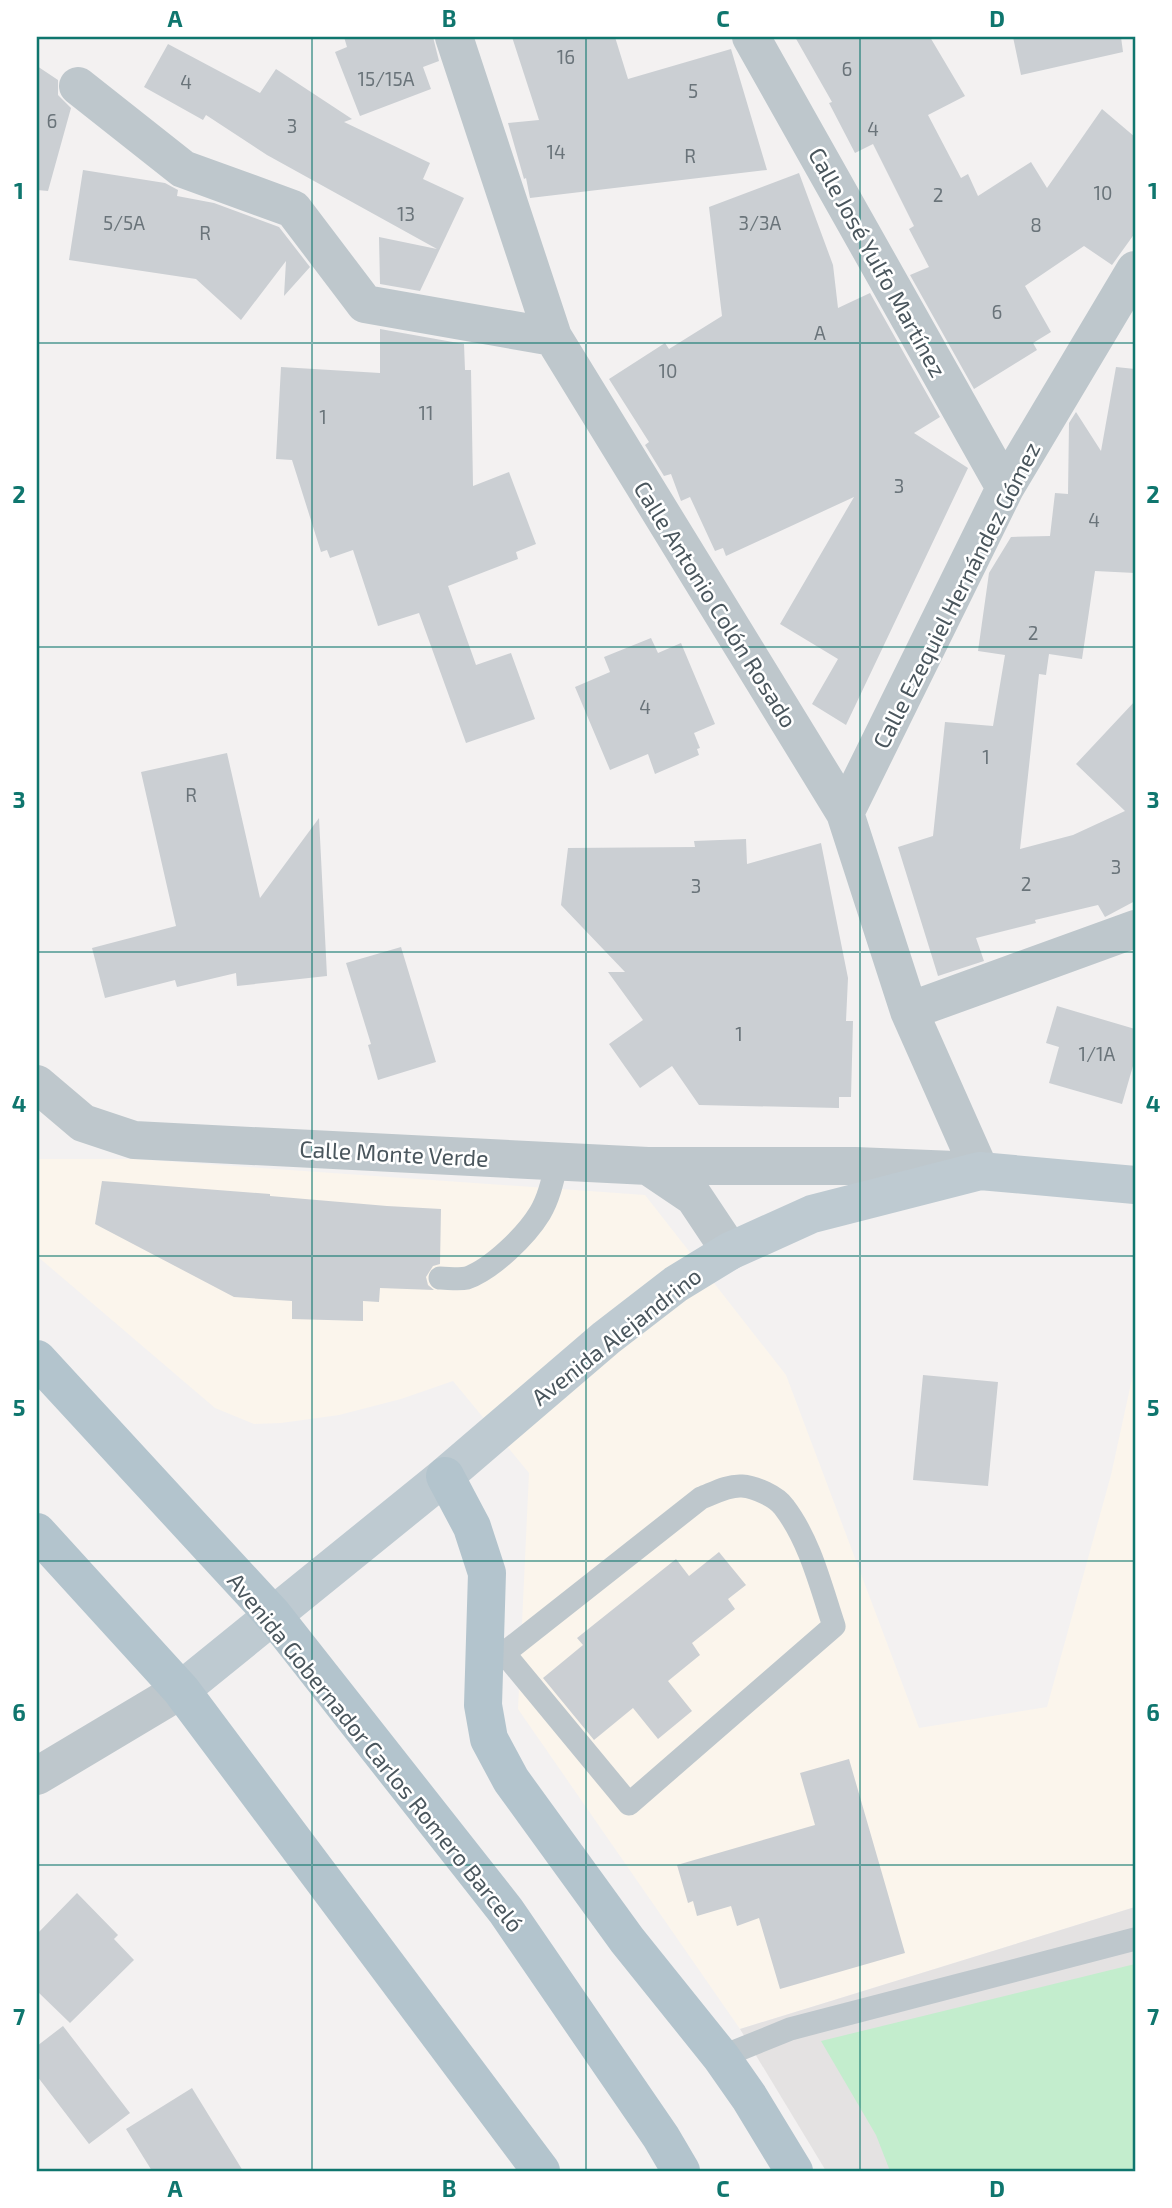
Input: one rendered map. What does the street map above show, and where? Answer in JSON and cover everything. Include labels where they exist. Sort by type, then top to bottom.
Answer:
[{"type":"main road","name":"Avenida Gobernador Carlos Romero Barceló","points":[[37,1359],[274,1615],[506,1911],[661,2137],[681,2171]]},
{"type":"main road","points":[[445,1476],[472,1527],[487,1573],[494,1661],[483,1705],[489,1739],[511,1780],[627,1940],[721,2057],[794,2171]]},
{"type":"main road","points":[[37,1532],[181,1690],[541,2171]]},
{"type":"street","name":"Calle Antonio Colón Rosado","points":[[454,37],[553,337],[845,813],[909,1011],[980,1171]]},
{"type":"street","name":"Calle José Yulfo Martínez","points":[[751,37],[1005,488]]},
{"type":"street","points":[[78,86],[183,169],[293,209],[365,303],[553,337]]},
{"type":"street","name":"Calle Ezequiel Hernández Gómez","points":[[845,813],[1005,488],[1135,270]]},
{"type":"street","points":[[909,1011],[1135,929]]},
{"type":"street","name":"Calle Monte Verde","points":[[37,1084],[83,1123],[134,1140],[648,1166],[855,1166],[980,1171]]},
{"type":"street","points":[[648,1166],[694,1197],[730,1251]]},
{"type":"street","name":"Avenida Alejandrino","points":[[181,1690],[445,1476],[606,1338],[676,1284],[730,1251],[812,1214],[980,1171],[1135,1185]]},
{"type":"street","points":[[37,1776],[181,1690]]},
{"type":"lane","points":[[440,1278],[465,1279],[495,1262],[521,1237],[539,1214],[549,1194],[557,1161]]},
{"type":"lane","points":[[741,1486],[759,1490],[783,1505],[809,1553],[834,1626],[629,1804],[494,1661],[701,1498],[727,1488],[741,1486]]},
{"type":"lane","points":[[721,2057],[790,2029],[1135,1939]]},
{"type":"shaded area","points":[[37,1159],[134,1159],[645,1195],[786,1375],[919,1728],[1047,1707],[1111,1475],[1135,1365],[1135,1907],[740,2029],[518,1709],[529,1473],[453,1381],[401,1399],[339,1415],[281,1423],[254,1424],[215,1408],[37,1256]]},
{"type":"shaded area","points":[[1135,1907],[1135,2171],[826,2171],[740,2029]]},
{"type":"green space","points":[[1135,1964],[1135,2171],[890,2171],[876,2135],[821,2041]]},
{"type":"building","points":[[344,37],[433,37],[439,61],[423,67],[431,89],[360,116],[335,52],[347,47]]},
{"type":"building","points":[[512,37],[615,37],[628,79],[731,49],[767,170],[530,198],[508,123],[539,120]]},
{"type":"building","points":[[795,37],[930,37],[965,96],[928,115],[961,178],[968,174],[978,196],[1031,162],[1047,188],[1102,109],[1135,137],[1135,233],[1112,265],[1084,246],[1025,286],[1051,332],[1033,343],[1037,350],[974,389],[910,275],[929,267],[909,229],[914,226],[873,144],[855,153],[829,103],[832,102]]},
{"type":"building","points":[[1013,37],[1121,37],[1123,52],[1021,75]]},
{"type":"building","points":[[168,44],[260,93],[276,69],[352,119],[344,122],[430,163],[423,179],[464,198],[420,291],[380,284],[379,237],[437,249],[267,155],[206,115],[203,120],[144,87]]},
{"type":"building","points":[[37,66],[58,80],[58,95],[71,108],[48,191],[37,190]]},
{"type":"building","points":[[83,170],[165,183],[178,190],[177,196],[214,203],[279,227],[310,267],[284,296],[286,261],[241,320],[196,279],[69,260]]},
{"type":"building","points":[[799,173],[833,265],[838,308],[870,293],[940,417],[914,433],[968,468],[846,725],[812,704],[838,659],[780,624],[854,497],[726,556],[723,548],[715,551],[690,497],[681,501],[671,474],[664,476],[645,445],[649,442],[609,379],[665,343],[669,349],[722,316],[709,207]]},
{"type":"building","points":[[380,329],[464,344],[465,370],[471,370],[473,486],[509,472],[536,544],[516,552],[518,559],[448,586],[476,665],[511,653],[535,719],[466,743],[419,613],[378,626],[353,550],[330,558],[327,550],[321,552],[292,460],[276,459],[281,367],[380,373]]},
{"type":"building","points":[[1116,367],[1135,369],[1135,573],[1095,571],[1082,659],[1049,654],[1046,675],[1039,674],[1020,849],[1073,835],[1125,811],[1076,764],[1135,701],[1135,901],[1105,917],[1098,905],[976,938],[984,961],[938,976],[898,847],[933,836],[945,722],[993,726],[1005,655],[978,651],[989,573],[1011,537],[1050,536],[1055,493],[1068,494],[1069,423],[1076,412],[1101,451]]},
{"type":"building","points":[[651,638],[658,653],[681,643],[715,724],[694,733],[700,748],[697,749],[699,755],[655,774],[648,754],[610,770],[575,687],[610,672],[604,657]]},
{"type":"building","points":[[227,753],[260,898],[319,818],[327,976],[237,986],[236,973],[177,987],[175,980],[105,998],[92,948],[176,926],[141,772]]},
{"type":"building","points":[[746,839],[747,864],[821,843],[848,978],[846,1021],[853,1021],[851,1097],[839,1097],[839,1108],[699,1105],[672,1066],[640,1088],[609,1044],[643,1020],[608,972],[625,972],[561,905],[568,848],[695,847],[694,841]]},
{"type":"building","points":[[401,947],[436,1062],[378,1080],[368,1045],[371,1044],[346,963]]},
{"type":"building","points":[[1057,1006],[1135,1029],[1135,1059],[1122,1104],[1049,1083],[1059,1047],[1046,1043]]},
{"type":"building","points":[[102,1181],[441,1209],[440,1264],[433,1266],[426,1277],[428,1285],[434,1290],[380,1288],[379,1302],[363,1301],[363,1321],[292,1319],[292,1301],[234,1297],[95,1224]]},
{"type":"building","points":[[923,1375],[998,1382],[988,1486],[913,1480]]},
{"type":"building","points":[[719,1552],[746,1585],[728,1599],[735,1609],[692,1643],[700,1655],[668,1681],[692,1711],[658,1739],[633,1708],[594,1740],[543,1678],[583,1645],[577,1638],[676,1559],[689,1576]]},
{"type":"building","points":[[849,1759],[905,1953],[780,1989],[759,1918],[737,1926],[731,1906],[697,1916],[693,1901],[688,1903],[677,1865],[815,1825],[800,1773]]},
{"type":"building","points":[[77,1893],[118,1935],[114,1939],[134,1960],[70,2023],[37,1991],[37,1934]]},
{"type":"building","points":[[63,2026],[130,2113],[89,2144],[37,2076],[37,2046]]},
{"type":"building","points":[[192,2088],[243,2171],[152,2171],[126,2129]]}]
